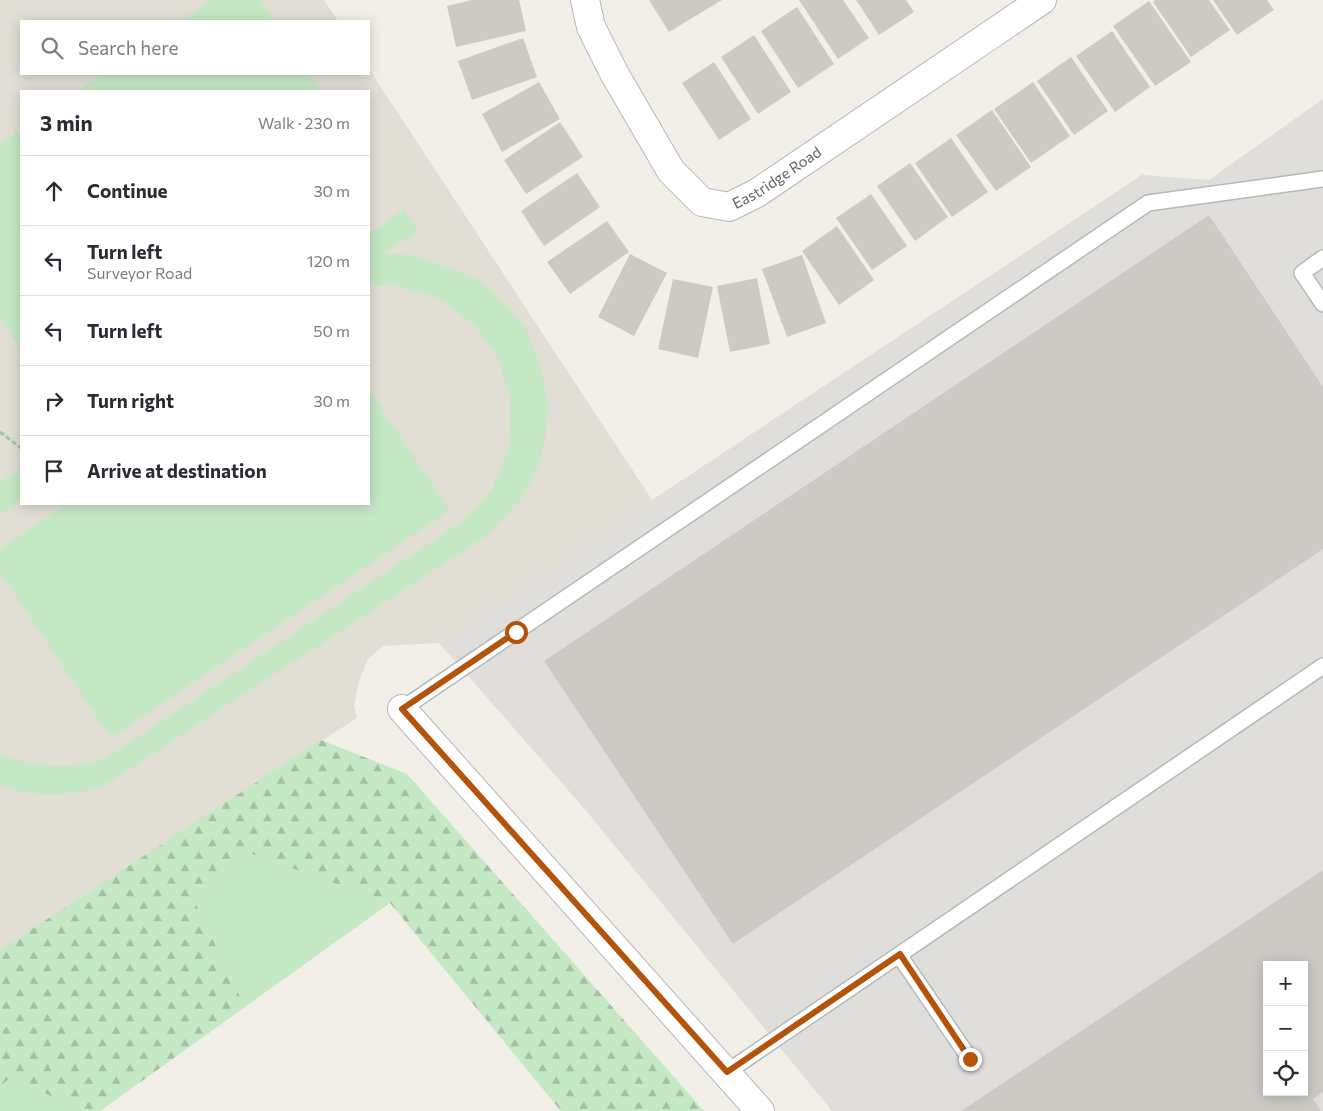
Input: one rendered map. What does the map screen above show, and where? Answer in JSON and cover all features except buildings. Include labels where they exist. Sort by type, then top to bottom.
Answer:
[{"type":"street","name":"Eastridge Road","points":[[585,0],[591,27],[614,73],[671,171],[702,202],[729,207],[757,193],[1039,1]]},
{"type":"street","points":[[402,709],[760,1111]]},
{"type":"lane","points":[[402,709],[1148,203],[1323,179]]},
{"type":"lane","points":[[1323,258],[1302,273],[1323,304]]},
{"type":"lane","points":[[727,1072],[1323,666]]},
{"type":"lane","points":[[900,954],[970,1059]]},
{"type":"path","points":[[1,433],[20,447]]},
{"type":"shaded area","points":[[0,0],[324,0],[337,20],[20,20],[20,75],[370,75],[370,71],[652,500],[439,643],[383,646],[368,659],[359,681],[354,706],[357,718],[0,950]]},
{"type":"shaded area","points":[[1323,99],[1323,1111],[832,1111],[583,807],[439,643],[1142,175],[1209,180]]},
{"type":"green space","points":[[212,0],[260,0],[274,20],[182,20]]},
{"type":"green space","points":[[101,75],[311,75],[321,90],[79,90]]},
{"type":"green space","points":[[20,130],[20,348],[0,318],[0,144]]},
{"type":"green space","points":[[404,209],[418,231],[384,253],[416,256],[479,279],[507,306],[526,329],[539,362],[548,403],[541,461],[525,494],[488,535],[100,788],[62,794],[37,794],[0,785],[0,753],[26,762],[51,766],[77,765],[104,759],[462,522],[492,489],[509,447],[511,402],[499,359],[473,323],[436,297],[393,285],[370,286],[370,233]]},
{"type":"green space","points":[[370,390],[450,510],[111,738],[0,573],[0,549],[65,505],[370,505]]},
{"type":"green space","points":[[20,469],[20,501],[0,515],[0,482]]},
{"type":"green space","points":[[321,740],[407,774],[704,1111],[561,1111],[390,903],[246,852],[193,898],[245,1007],[100,1111],[81,1111],[12,1077],[0,1086],[0,950]]},
{"type":"green space","points":[[246,852],[390,903],[245,1007],[193,898]]},
{"type":"green space","points":[[12,1077],[81,1111],[0,1111],[0,1086]]},
{"type":"route","points":[[516,632],[402,709],[727,1072],[900,954],[970,1059]]}]
